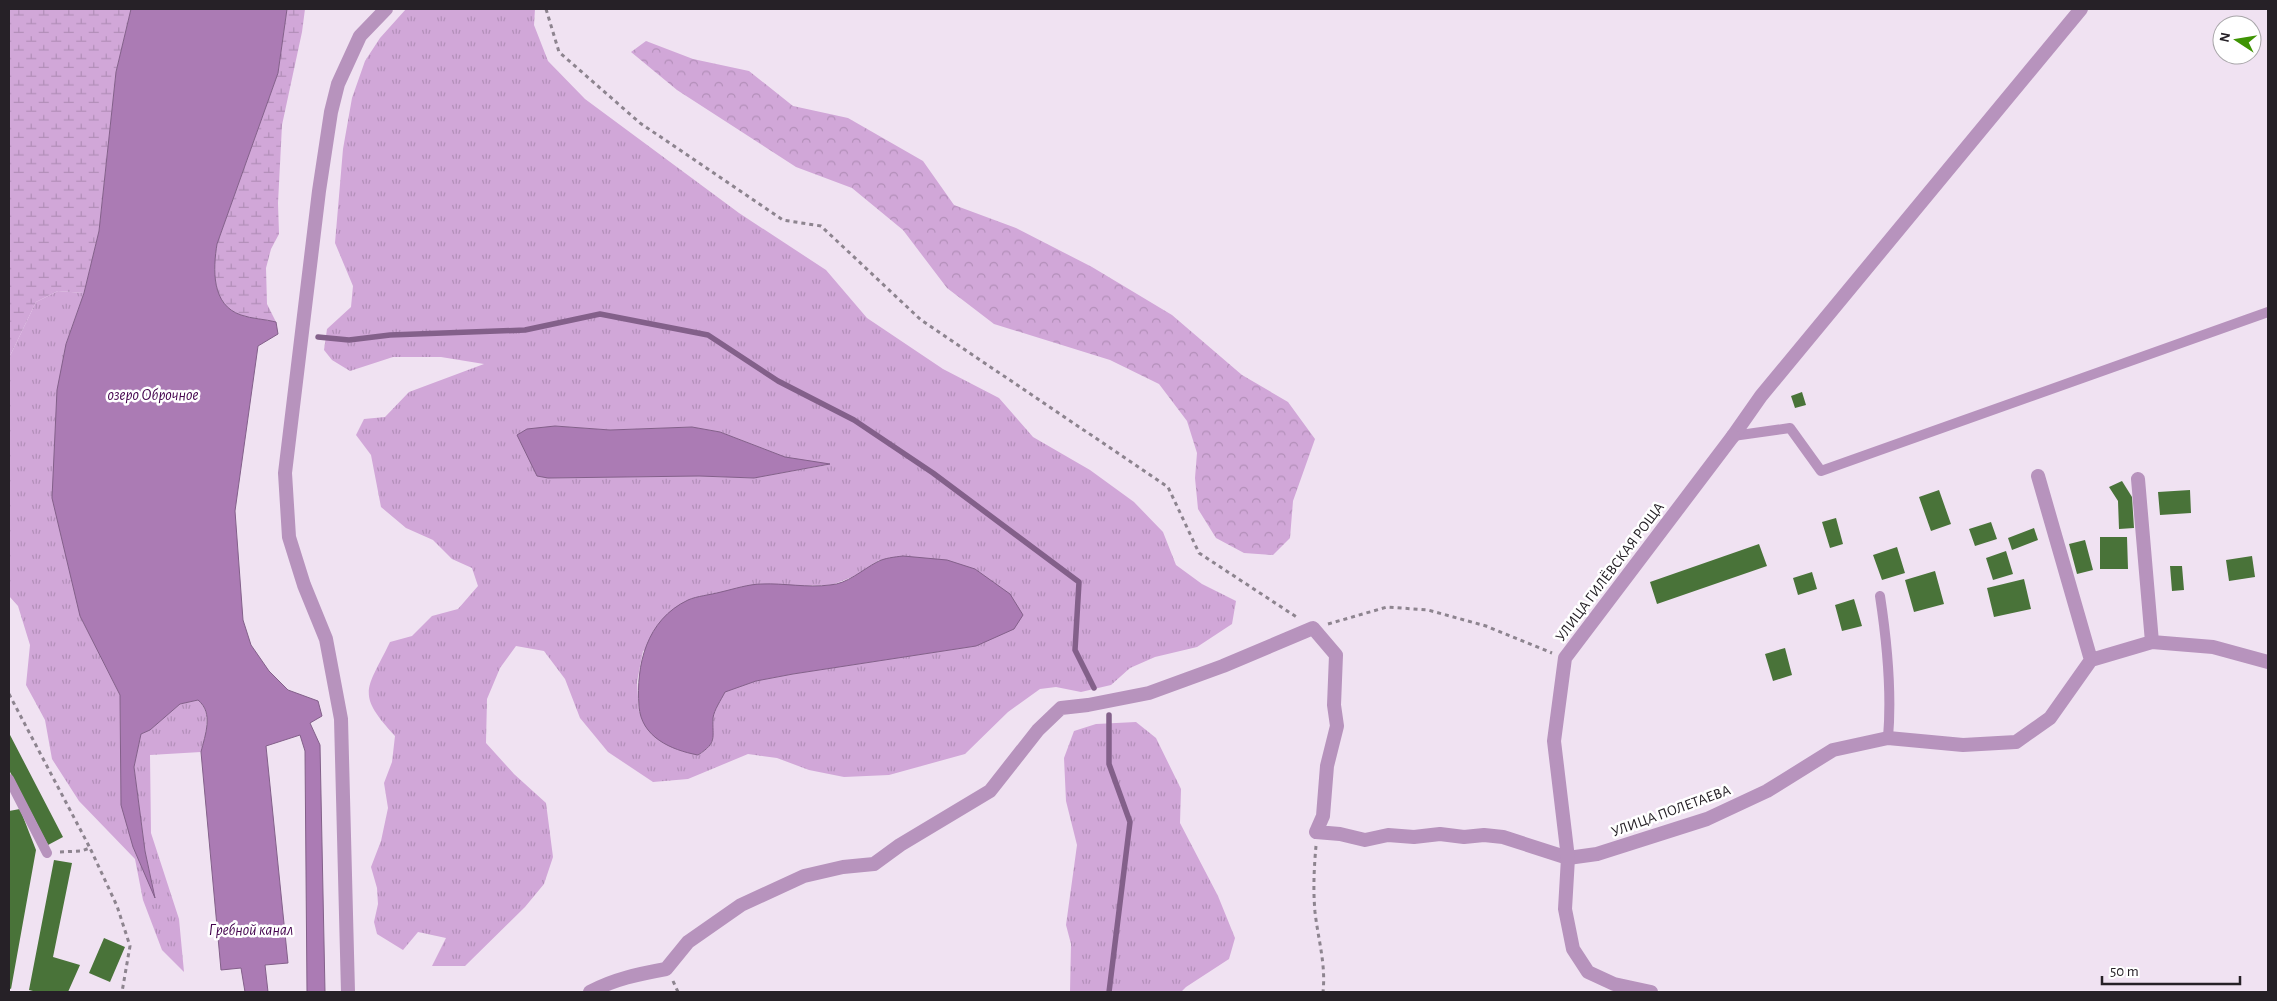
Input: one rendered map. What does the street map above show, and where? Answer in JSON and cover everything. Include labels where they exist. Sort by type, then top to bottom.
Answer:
[{"type":"street","points":[[348,992],[341,719],[326,639],[304,585],[289,537],[285,473],[318,191],[331,112],[338,84],[360,36],[386,9]]},
{"type":"street","name":"УЛИЦА ГИЛЁВСКАЯ РОЩА","points":[[1650,992],[1614,984],[1588,972],[1573,949],[1565,909],[1568,858],[1554,741],[1565,658],[1734,436],[1761,396],[2081,9]]},
{"type":"street","points":[[2038,476],[2091,660],[2152,642],[2213,647],[2268,662]]},
{"type":"street","points":[[2138,479],[2152,642]]},
{"type":"street","points":[[590,992],[635,974],[666,970],[688,942],[741,905],[804,876],[843,866],[874,864],[900,845],[990,791],[1038,730],[1061,708],[1088,705],[1150,693],[1224,666],[1313,628],[1336,655],[1334,705],[1337,726],[1325,780],[1323,816],[1316,832],[1340,834],[1365,840],[1388,835],[1414,837],[1440,834],[1464,837],[1484,836],[1503,838],[1568,858]]},
{"type":"street","name":"УЛИЦА ПОЛЕТАЕВА","points":[[1568,858],[1597,854],[1706,819],[1767,791],[1834,750],[1888,738],[1963,745],[2016,742],[2050,718],[2091,660]]},
{"type":"lane","points":[[1734,436],[1790,428],[1821,471],[2268,312]]},
{"type":"lane","points":[[1880,596],[1885,637],[1889,718],[1888,738]]},
{"type":"lane","points":[[9,779],[47,853]]},
{"type":"path","points":[[546,9],[559,52],[640,123],[783,220],[821,226],[921,320],[1168,487],[1199,553],[1313,628],[1387,607],[1428,610],[1486,626],[1565,658]]},
{"type":"path","points":[[9,694],[90,848],[117,906],[130,946],[122,992]]},
{"type":"path","points":[[1316,832],[1315,913],[1324,964],[1323,992]]},
{"type":"path","points":[[47,853],[81,851],[90,848]]},
{"type":"green space","points":[[9,9],[131,9],[116,72],[99,231],[84,293],[58,291],[36,302],[9,358]]},
{"type":"green space","points":[[287,9],[305,9],[302,32],[282,125],[278,203],[279,234],[271,249],[266,268],[267,304],[276,322],[241,315],[231,310],[219,295],[216,285],[215,264],[217,244],[278,73]]},
{"type":"green space","points":[[406,9],[535,9],[534,25],[548,61],[585,99],[739,213],[826,270],[867,318],[943,369],[999,398],[1033,437],[1090,470],[1134,502],[1163,532],[1176,565],[1202,584],[1236,601],[1232,624],[1197,647],[1155,657],[1130,668],[1111,685],[1081,692],[1056,687],[1040,689],[1008,712],[965,754],[889,775],[844,777],[809,770],[777,758],[748,754],[688,779],[653,782],[608,752],[580,718],[565,679],[544,651],[516,646],[500,668],[487,699],[486,743],[514,774],[546,803],[553,857],[544,884],[525,907],[465,966],[432,966],[446,938],[418,932],[403,950],[377,934],[374,922],[378,904],[377,888],[371,867],[381,841],[388,808],[384,783],[392,762],[395,736],[374,710],[369,691],[371,681],[390,642],[412,636],[432,616],[458,609],[478,586],[472,568],[452,559],[433,540],[406,528],[381,507],[371,455],[356,435],[364,419],[385,417],[409,392],[484,364],[441,357],[393,357],[350,371],[332,360],[324,350],[327,329],[351,307],[353,286],[335,243],[343,149],[352,98],[365,61],[380,38]],"holes":[[[555,426],[610,430],[692,427],[720,432],[785,457],[827,465],[754,478],[699,476],[548,478]],[[879,560],[976,646],[793,674],[756,681],[724,692],[713,718],[713,740],[709,747],[698,755],[639,712],[637,682],[643,651],[761,584],[791,586],[832,585],[857,575]]]},
{"type":"green space","points":[[646,41],[693,59],[749,71],[793,106],[848,118],[923,161],[954,205],[1016,228],[1092,267],[1172,315],[1242,375],[1288,402],[1315,439],[1293,501],[1290,538],[1273,555],[1244,553],[1216,538],[1198,509],[1195,478],[1197,453],[1187,421],[1159,384],[1110,360],[994,324],[947,288],[903,230],[852,188],[796,167],[677,90],[631,52]]},
{"type":"green space","points":[[58,291],[84,293],[66,344],[80,616],[120,695],[121,805],[154,894],[145,851],[134,767],[141,734],[150,730],[180,704],[198,700],[203,705],[207,718],[201,752],[150,755],[151,833],[179,919],[184,972],[162,950],[143,900],[135,859],[79,801],[52,759],[45,720],[26,685],[30,645],[18,606],[9,596],[9,358],[36,302]]},
{"type":"green space","points":[[1136,722],[1156,738],[1181,789],[1180,823],[1218,896],[1235,938],[1229,959],[1181,992],[1070,992],[1071,944],[1066,925],[1077,845],[1066,801],[1064,758],[1074,731],[1096,724]]},
{"type":"water","name":"озеро Оброчное","points":[[131,9],[287,9],[278,73],[217,244],[215,275],[219,295],[231,310],[241,315],[276,322],[278,334],[258,346],[235,511],[243,620],[251,645],[269,671],[288,690],[318,701],[322,716],[310,723],[320,745],[325,992],[307,992],[305,751],[300,735],[266,746],[288,963],[265,965],[268,992],[245,992],[241,968],[221,970],[201,752],[207,718],[203,705],[198,700],[180,704],[150,730],[141,734],[134,767],[145,851],[155,898],[133,847],[121,805],[120,695],[80,616],[52,498],[57,390],[66,344],[84,293],[99,231],[116,72]]},
{"type":"water","points":[[555,426],[610,430],[692,427],[720,432],[785,457],[830,464],[754,478],[699,476],[548,478],[537,476],[517,435],[527,429]]},
{"type":"water","points":[[903,556],[947,560],[975,569],[1010,594],[1023,615],[1014,629],[976,646],[793,674],[756,681],[725,692],[713,718],[713,739],[709,747],[698,755],[678,750],[668,745],[651,734],[645,726],[639,706],[639,675],[642,660],[653,632],[662,619],[674,609],[688,600],[752,585],[821,586],[836,584],[880,561]]},
{"type":"building","points":[[1802,392],[1806,405],[1795,408],[1791,396]]},
{"type":"building","points":[[2122,481],[2132,497],[2134,528],[2119,529],[2118,501],[2109,487]]},
{"type":"building","points":[[1939,490],[1951,524],[1931,531],[1919,497]]},
{"type":"building","points":[[2190,490],[2191,513],[2160,515],[2158,492]]},
{"type":"building","points":[[1836,518],[1843,544],[1830,548],[1822,522]]},
{"type":"building","points":[[1991,522],[1997,539],[1975,546],[1969,529]]},
{"type":"building","points":[[2034,528],[2038,540],[2012,550],[2008,538]]},
{"type":"building","points":[[2100,537],[2127,537],[2128,569],[2100,569]]},
{"type":"building","points":[[2085,540],[2093,570],[2077,574],[2069,544]]},
{"type":"building","points":[[1759,544],[1767,566],[1657,604],[1650,582]]},
{"type":"building","points":[[1897,547],[1905,573],[1882,580],[1873,555]]},
{"type":"building","points":[[2006,551],[2013,574],[1993,580],[1986,558]]},
{"type":"building","points":[[2252,556],[2255,577],[2229,581],[2226,560]]},
{"type":"building","points":[[2170,566],[2182,566],[2184,590],[2172,591]]},
{"type":"building","points":[[1935,571],[1944,604],[1914,612],[1905,580]]},
{"type":"building","points":[[1812,572],[1817,589],[1798,595],[1793,578]]},
{"type":"building","points":[[2024,579],[2031,609],[1994,617],[1987,588]]},
{"type":"building","points":[[1854,599],[1862,626],[1842,631],[1835,605]]},
{"type":"building","points":[[1785,648],[1792,675],[1773,681],[1765,654]]},
{"type":"building","points":[[9,733],[63,837],[48,845],[9,770]]},
{"type":"building","points":[[20,809],[36,850],[11,989],[9,988],[9,811]]},
{"type":"building","points":[[54,860],[72,863],[53,957],[80,965],[68,992],[37,992],[29,990]]},
{"type":"building","points":[[104,938],[125,947],[110,982],[89,973]]},
{"type":"waterway","points":[[318,337],[349,340],[390,335],[525,330],[600,314],[708,335],[778,381],[854,420],[933,473],[1079,582],[1075,650],[1094,688]]},
{"type":"waterway","points":[[1109,715],[1109,764],[1130,822],[1109,992]]},
{"type":"water label","name":"Гребной канал","points":[[251,930]]}]
